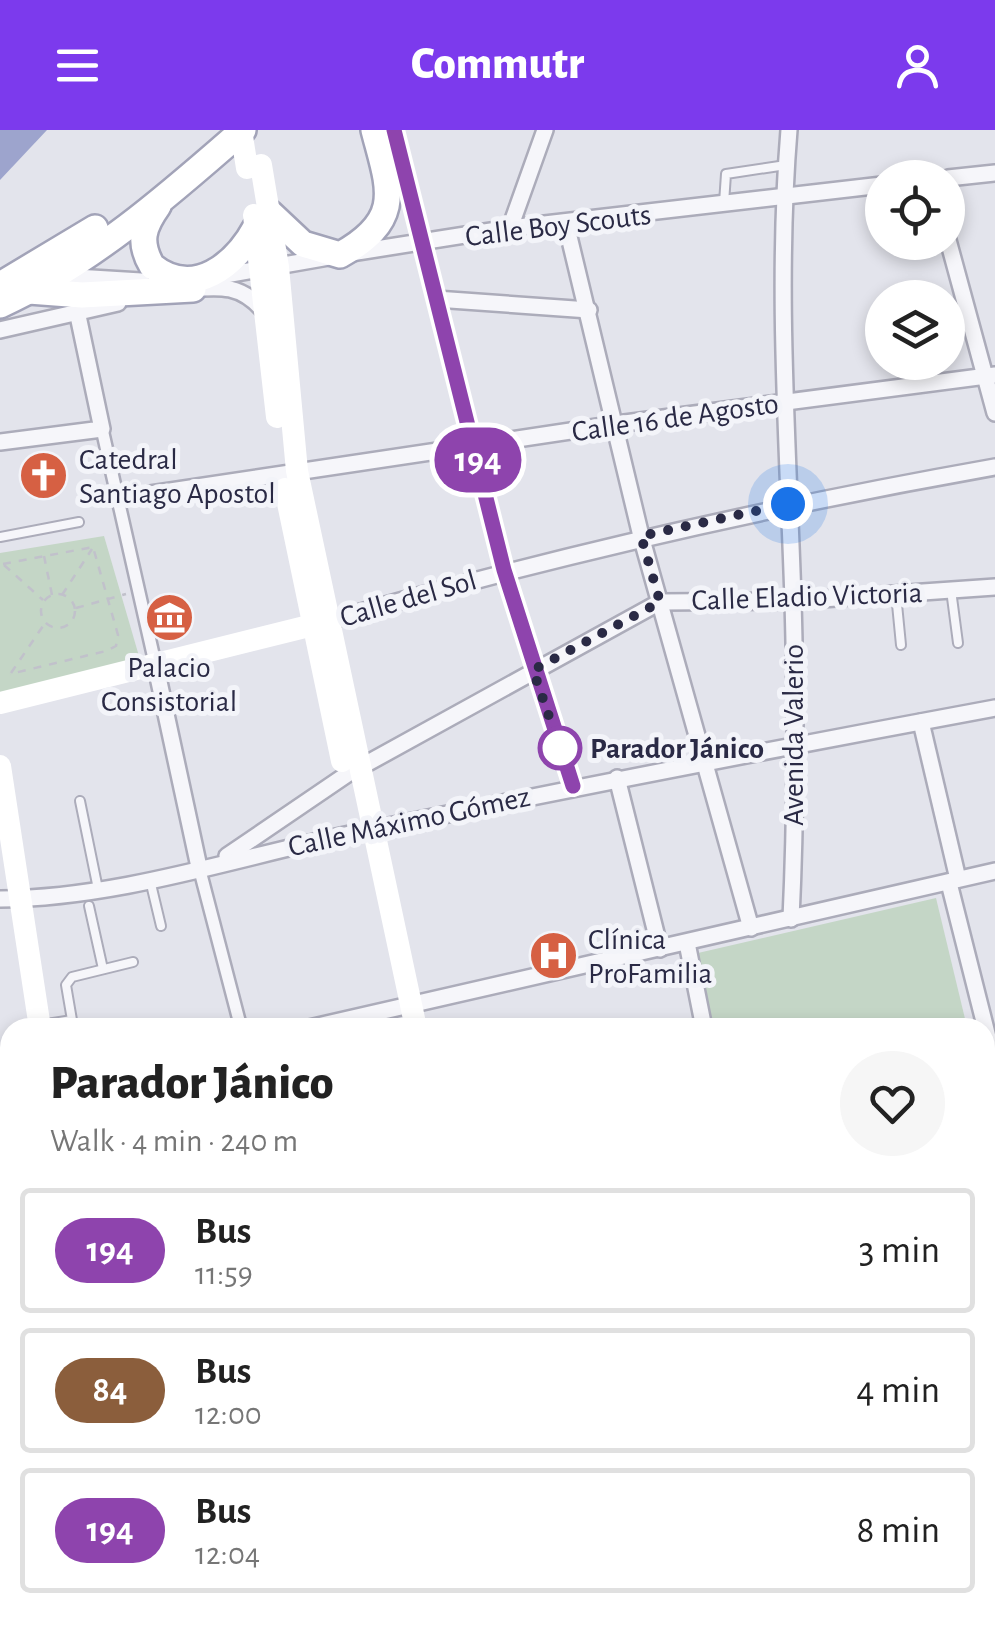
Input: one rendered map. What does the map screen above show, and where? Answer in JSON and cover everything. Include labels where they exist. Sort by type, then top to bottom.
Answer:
[{"type":"main road","points":[[0,304],[124,208],[233,134],[257,130],[254,167],[270,268],[290,472]]},
{"type":"main road","points":[[263,220],[303,244],[340,254],[367,236],[384,210],[390,181],[377,141],[354,130]]},
{"type":"main road","points":[[233,134],[254,167]]},
{"type":"main road","points":[[0,284],[56,276],[178,184],[233,134]]},
{"type":"main road","points":[[178,184],[150,217],[143,244],[160,272],[195,284]]},
{"type":"main road","points":[[27,282],[100,294],[195,284],[238,258],[263,220]]},
{"type":"main road","points":[[270,268],[266,312],[290,472],[406,1017]]},
{"type":"main road","name":"Calle del Sol","points":[[0,703],[320,623]]},
{"type":"main road","points":[[0,766],[11,899],[38,1018]]},
{"type":"street","points":[[394,130],[504,570],[573,786]]},
{"type":"street","points":[[510,228],[544,130]]},
{"type":"street","name":"Avenida Valerio","points":[[789,130],[784,196],[784,402],[795,746],[791,920]]},
{"type":"street","points":[[965,176],[995,173]]},
{"type":"street","name":"Calle Boy Scouts","points":[[0,330],[340,254],[510,228],[865,187]]},
{"type":"street","points":[[566,224],[641,536],[708,761],[751,928]]},
{"type":"street","points":[[954,260],[990,376],[995,413]]},
{"type":"street","name":"Calle Boy Scouts","points":[[56,276],[234,287],[249,294],[266,312]]},
{"type":"street","points":[[436,300],[589,310]]},
{"type":"street","points":[[77,311],[239,1018]]},
{"type":"street","name":"Calle 16 de Agosto","points":[[117,499],[616,424],[990,376]]},
{"type":"street","points":[[0,442],[102,429]]},
{"type":"street","name":"Calle del Sol","points":[[320,623],[504,570],[641,536],[788,504],[995,467]]},
{"type":"street","name":"Calle Eladio Victoria","points":[[205,866],[353,772],[660,602],[793,601],[995,587]]},
{"type":"street","name":"Calle Máximo Gómez","points":[[11,899],[150,880],[573,786],[995,708]]},
{"type":"street","points":[[921,722],[985,1018]]},
{"type":"street","points":[[617,778],[660,949]]},
{"type":"street","points":[[279,822],[291,847]]},
{"type":"street","points":[[406,1017],[660,949],[995,871]]},
{"type":"street","points":[[687,943],[702,1018]]},
{"type":"lane","points":[[724,203],[726,174],[786,164]]},
{"type":"lane","points":[[0,537],[80,522]]},
{"type":"lane","points":[[951,590],[958,643]]},
{"type":"lane","points":[[896,594],[901,645]]},
{"type":"lane","points":[[80,801],[98,889]]},
{"type":"lane","points":[[150,880],[162,926]]},
{"type":"lane","points":[[89,906],[103,969]]},
{"type":"lane","points":[[72,1018],[68,980],[133,962]]},
{"type":"path","points":[[44,601],[3,564],[93,548]]},
{"type":"path","points":[[62,595],[93,548]]},
{"type":"path","points":[[45,623],[10,674],[112,649],[118,636],[93,548]]},
{"type":"path","points":[[44,554],[52,596]]},
{"type":"path","points":[[45,623],[58,628],[67,625],[74,609],[138,590]]},
{"type":"path","points":[[45,623],[41,610],[44,601],[62,595]]},
{"type":"path","points":[[62,595],[74,609]]},
{"type":"green space","points":[[104,536],[141,663],[0,695],[0,553]]},
{"type":"green space","points":[[936,898],[965,1018],[710,1018],[698,953]]},
{"type":"water","points":[[0,130],[47,130],[0,180]]},
{"type":"bus line","name":"194","points":[[394,130],[504,570],[573,786]]},
{"type":"place","name":"Catedral Santiago Apostol","points":[[44,476]]},
{"type":"place","name":"Palacio Consistorial","points":[[169,618]]},
{"type":"place","name":"Parador Jánico","points":[[560,748]]},
{"type":"place","name":"Clínica ProFamilia","points":[[553,956]]},
{"type":"route","points":[[560,748],[563,757],[533,670],[660,602],[641,536],[788,504]]}]
